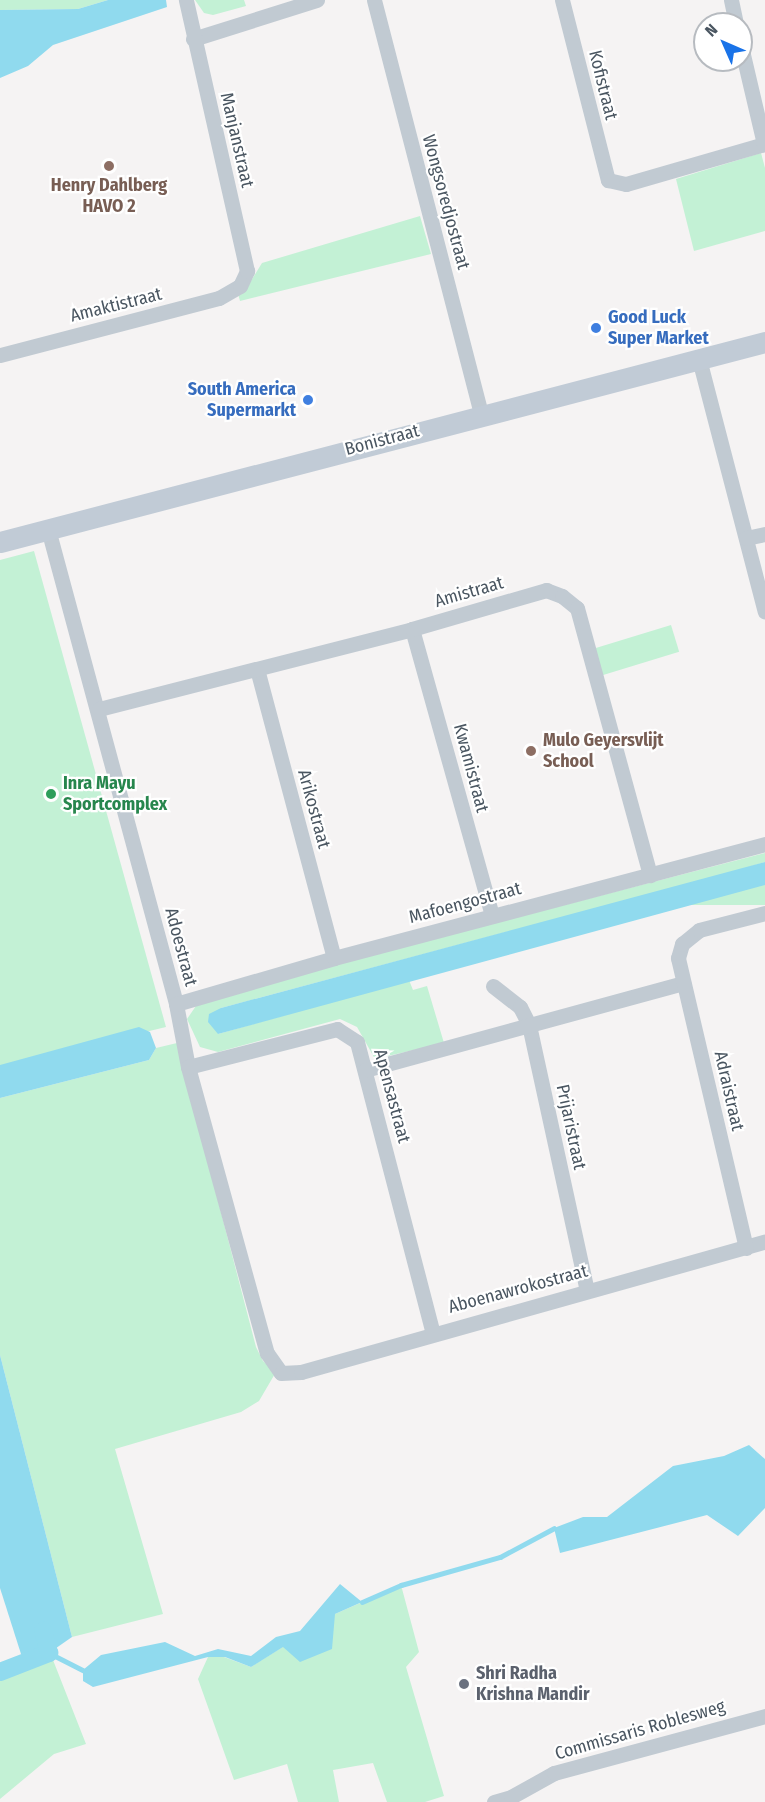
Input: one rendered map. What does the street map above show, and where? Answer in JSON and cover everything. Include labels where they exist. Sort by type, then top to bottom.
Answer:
[{"type":"street","name":"Manjanstraat","points":[[186,0],[193,39],[248,271],[240,286]]},
{"type":"street","points":[[193,39],[317,0]]},
{"type":"street","name":"Wongsoredjostraat","points":[[374,0],[481,414]]},
{"type":"street","name":"Kofistraat","points":[[562,0],[608,180],[626,184],[764,144]]},
{"type":"street","points":[[747,72],[764,144]]},
{"type":"street","name":"Amaktistraat","points":[[0,355],[219,298],[240,286]]},
{"type":"street","name":"Bonistraat","points":[[0,542],[481,414],[765,342]]},
{"type":"street","points":[[699,359],[765,612]]},
{"type":"street","name":"Adoestraat","points":[[48,529],[99,709],[176,1004],[188,1067],[267,1353],[281,1373]]},
{"type":"street","points":[[746,538],[765,534]]},
{"type":"street","name":"Amistraat","points":[[99,709],[412,629],[546,590],[562,596],[577,608],[650,875]]},
{"type":"street","name":"Kwamistraat","points":[[412,629],[492,916]]},
{"type":"street","name":"Arikostraat","points":[[257,669],[334,958]]},
{"type":"street","name":"Mafoengostraat","points":[[176,1004],[334,958],[765,844]]},
{"type":"street","name":"Adraistraat","points":[[746,1248],[678,958],[682,944],[699,930],[765,913]]},
{"type":"street","points":[[365,1070],[683,983]]},
{"type":"street","name":"Prijaristraat","points":[[494,986],[520,1007],[529,1025],[587,1290]]},
{"type":"street","name":"Apensastraat","points":[[188,1067],[338,1029],[357,1042],[433,1333]]},
{"type":"street","name":"Aboenawrokostraat","points":[[281,1373],[301,1372],[433,1333],[765,1242]]},
{"type":"street","name":"Commissaris Roblesweg","points":[[494,1802],[514,1800],[555,1773],[765,1716]]},
{"type":"green space","points":[[0,0],[108,0],[78,9],[0,10]]},
{"type":"green space","points":[[195,0],[244,0],[246,6],[213,15],[204,13]]},
{"type":"green space","points":[[761,153],[765,168],[765,231],[694,251],[676,179]]},
{"type":"green space","points":[[420,216],[431,254],[240,301],[237,290],[249,284],[262,263]]},
{"type":"green space","name":"Inra Mayu Sportcomplex","points":[[34,551],[166,1027],[0,1067],[0,560]]},
{"type":"green space","points":[[671,625],[679,652],[601,676],[593,649]]},
{"type":"green space","points":[[765,853],[765,862],[736,871],[221,1008],[218,1034],[409,980],[413,990],[427,986],[444,1043],[375,1059],[357,1027],[340,1019],[218,1052],[200,1047],[187,1019],[198,1003],[294,975]]},
{"type":"green space","points":[[680,885],[765,885],[765,905],[680,905]]},
{"type":"green space","points":[[177,1043],[256,1347],[263,1361],[276,1372],[259,1401],[241,1412],[115,1449],[163,1614],[72,1637],[0,1355],[0,1098],[149,1060],[156,1048]]},
{"type":"green space","points":[[401,1585],[419,1652],[406,1667],[444,1796],[425,1802],[387,1802],[373,1763],[333,1770],[339,1802],[298,1802],[287,1764],[234,1780],[198,1679],[208,1657],[224,1657],[251,1667],[335,1614]]},
{"type":"green space","points":[[53,1660],[86,1744],[54,1754],[0,1799],[0,1680]]},
{"type":"water","points":[[108,0],[166,0],[167,7],[53,45],[28,66],[0,78],[0,10],[78,9]]},
{"type":"water","points":[[765,862],[765,885],[218,1034],[208,1022],[209,1014],[221,1008]]},
{"type":"water","points":[[139,1027],[150,1032],[156,1048],[149,1060],[0,1098],[0,1065]]},
{"type":"water","points":[[0,1355],[72,1637],[49,1653],[21,1654],[0,1588]]},
{"type":"water","points":[[749,1445],[765,1459],[765,1508],[738,1536],[707,1515],[560,1553],[554,1528],[583,1517],[607,1517],[673,1466],[724,1456]]},
{"type":"water","points":[[340,1584],[362,1602],[335,1614],[332,1649],[300,1662],[283,1647],[251,1667],[225,1657],[208,1657],[93,1687],[83,1681],[83,1670],[101,1655],[165,1642],[195,1656],[218,1649],[251,1656],[276,1637],[300,1631]]},
{"type":"waterway","points":[[362,1602],[401,1585],[500,1557],[554,1528]]},
{"type":"waterway","points":[[0,1672],[49,1653],[43,1631]]},
{"type":"waterway","points":[[49,1653],[83,1670]]},
{"type":"place","name":"Henry Dahlberg HAVO 2","points":[[109,166]]},
{"type":"place","name":"Good Luck Super Market","points":[[596,328]]},
{"type":"place","name":"South America Supermarkt","points":[[308,400]]},
{"type":"place","name":"Mulo Geyersvlijt School","points":[[531,751]]},
{"type":"place","name":"Inra Mayu Sportcomplex","points":[[51,794]]},
{"type":"place","name":"Shri Radha Krishna Mandir","points":[[464,1684]]}]
